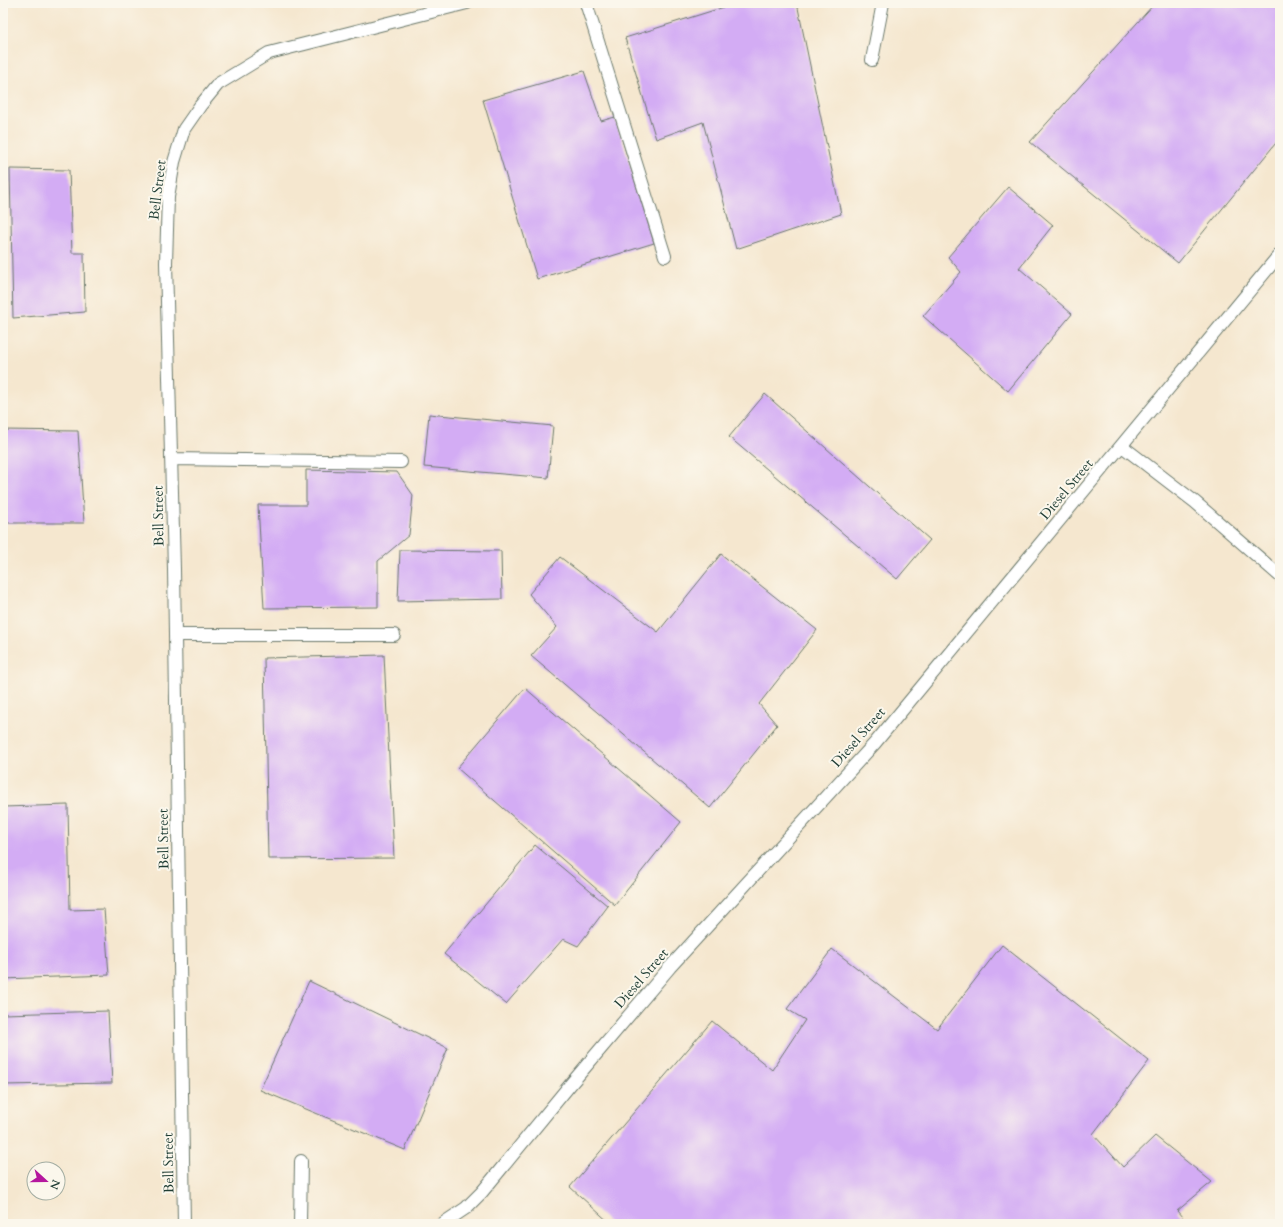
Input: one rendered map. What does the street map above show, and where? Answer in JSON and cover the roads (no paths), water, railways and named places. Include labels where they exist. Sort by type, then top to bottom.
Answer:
[{"type":"lane","name":"Bell Street","points":[[184,1224],[172,459],[166,263],[168,196],[174,162],[184,130],[200,106],[218,84],[270,54],[467,3]]},
{"type":"lane","points":[[586,3],[665,256]]},
{"type":"lane","points":[[872,60],[883,3]]},
{"type":"lane","name":"Diesel Street","points":[[442,1224],[466,1208],[482,1192],[670,967],[875,743],[1280,254]]},
{"type":"lane","points":[[1122,446],[1196,502],[1280,576]]},
{"type":"lane","points":[[172,459],[401,462]]},
{"type":"lane","points":[[175,635],[394,635]]},
{"type":"lane","points":[[300,1161],[300,1224]]}]
